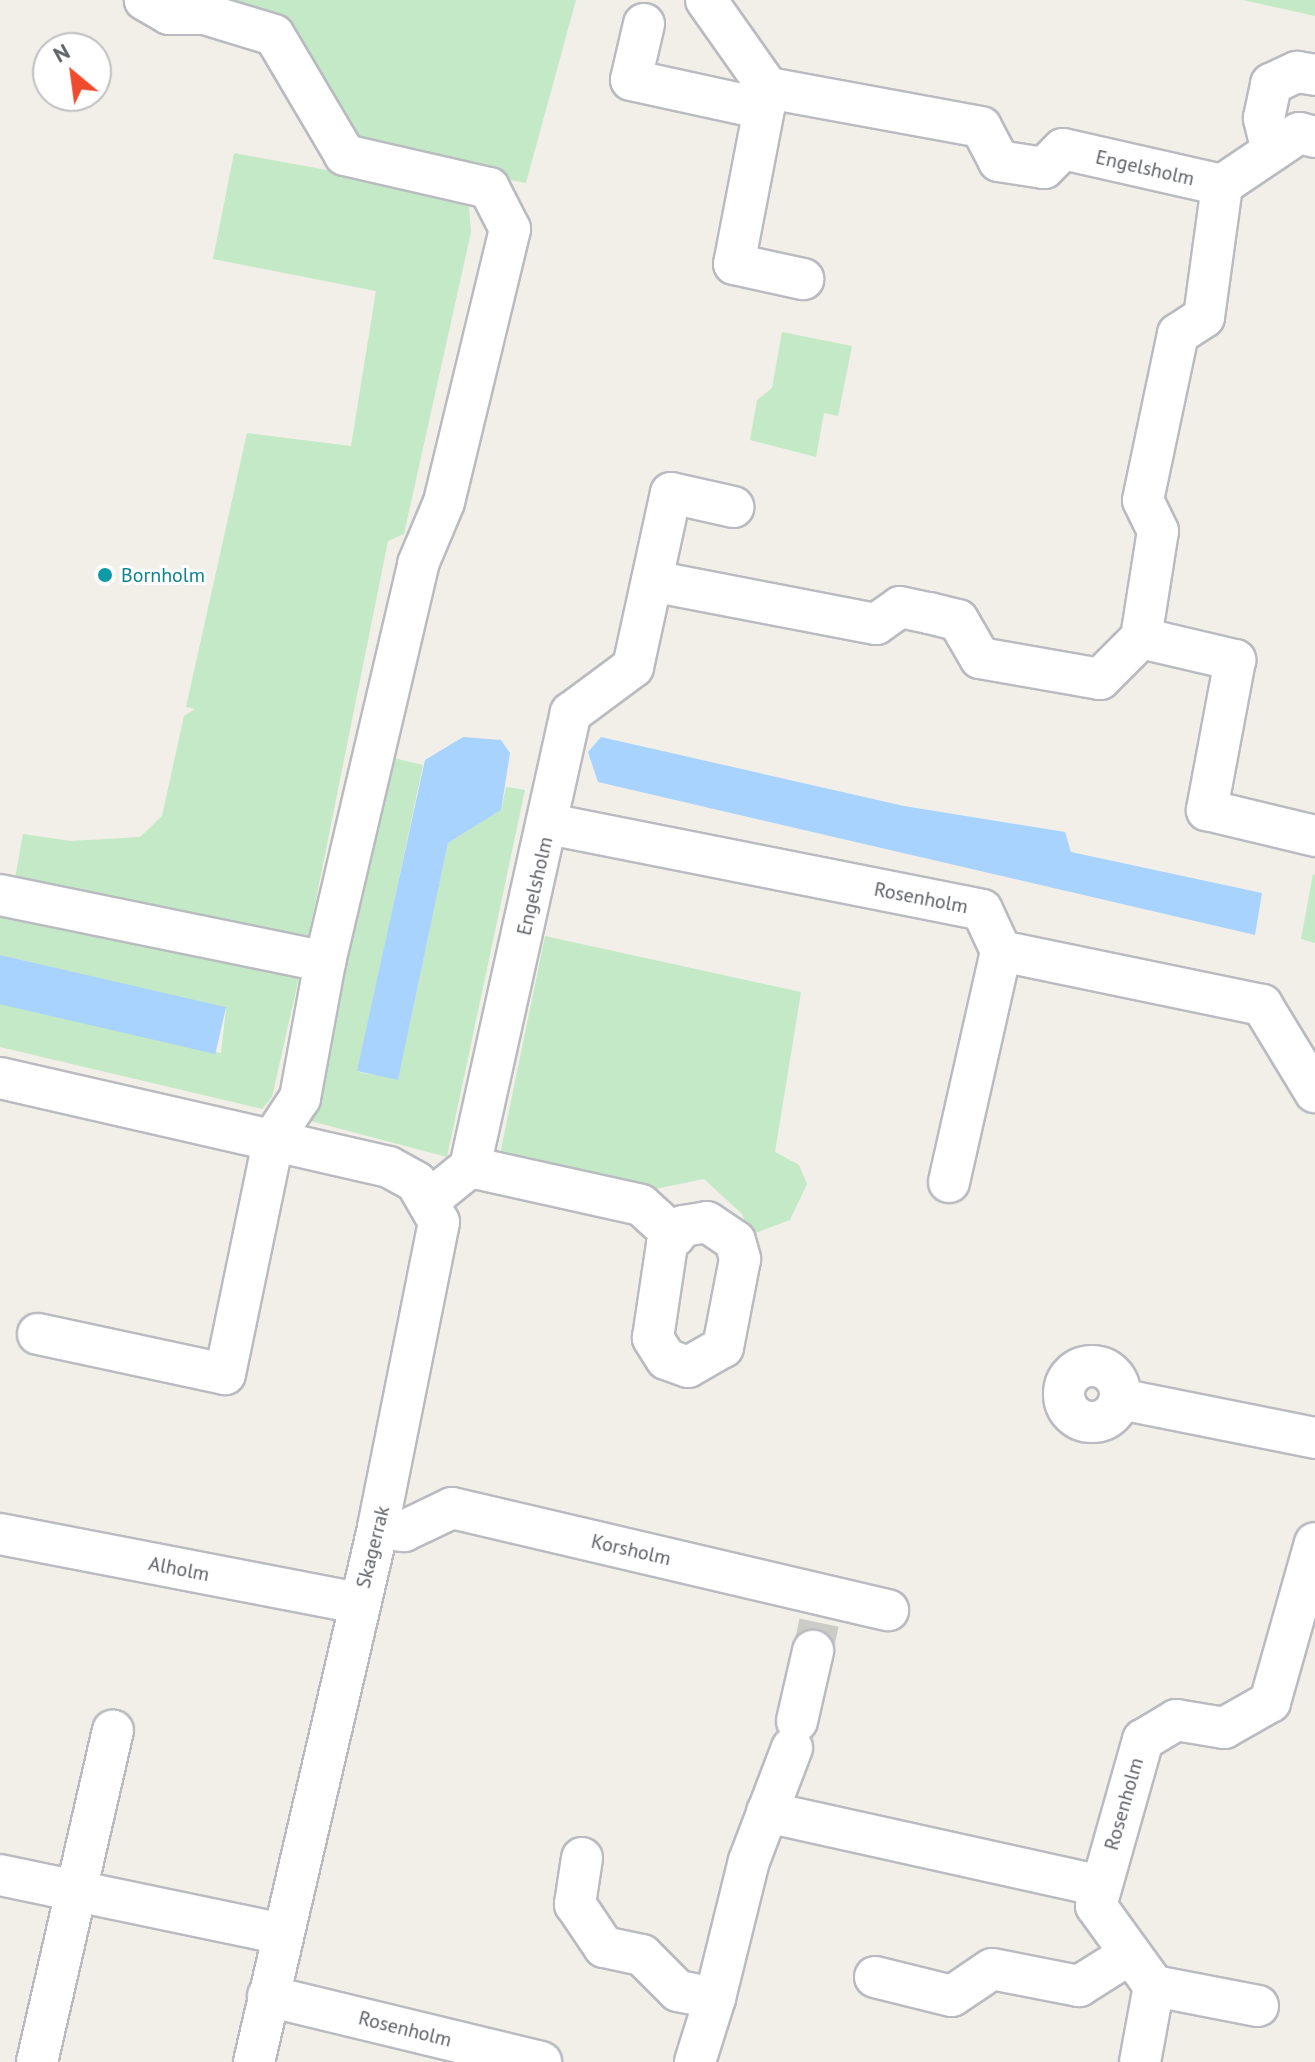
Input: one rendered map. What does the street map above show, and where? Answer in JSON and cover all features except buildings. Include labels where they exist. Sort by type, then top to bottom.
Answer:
[{"type":"street","points":[[38,1334],[225,1374],[274,1137],[300,1098],[325,962],[418,564],[444,502],[510,229],[489,188],[345,155],[274,35],[205,14],[169,14],[145,0]]},
{"type":"street","points":[[706,0],[766,98],[734,264],[803,279]]},
{"type":"street","name":"Engelsholm","points":[[644,24],[631,80],[981,127],[999,161],[1044,168],[1063,149],[1222,185],[1204,317],[1178,334],[1143,500],[1158,531],[1141,638]]},
{"type":"street","points":[[1272,151],[1264,118],[1271,84],[1297,72],[1315,75]]},
{"type":"street","points":[[1222,185],[1299,133],[1315,137]]},
{"type":"street","name":"Engelsholm","points":[[470,1167],[549,824],[571,713],[633,667],[671,493],[733,507]]},
{"type":"street","points":[[652,581],[876,624],[900,607],[929,613],[958,620],[980,658],[1100,679],[1141,638],[1235,660],[1207,810],[1308,834]]},
{"type":"street","name":"Rosenholm","points":[[549,824],[982,910],[1001,951]]},
{"type":"street","points":[[0,895],[325,962]]},
{"type":"street","points":[[949,1182],[1001,951],[1262,1005],[1315,1092]]},
{"type":"street","name":"Skagerrak","points":[[0,1078],[274,1137],[389,1167],[416,1182],[428,1201],[440,1244],[378,1528],[358,1603],[254,2062]]},
{"type":"street","points":[[428,1201],[470,1167],[641,1205],[675,1236]]},
{"type":"street","points":[[1120,1399],[1315,1438]]},
{"type":"street","name":"Korsholm","points":[[378,1528],[404,1531],[452,1508],[888,1610]]},
{"type":"street","name":"Alholm","points":[[0,1534],[358,1603]]},
{"type":"street","name":"Rosenholm","points":[[1154,1986],[1096,1906],[1143,1740],[1176,1720],[1224,1728],[1270,1702],[1315,1543]]},
{"type":"street","points":[[695,2062],[767,1812],[794,1734],[813,1651]]},
{"type":"street","points":[[37,2062],[113,1731]]},
{"type":"street","points":[[767,1812],[1101,1886]]},
{"type":"street","points":[[582,1858],[575,1904],[604,1947],[642,1955],[678,1991],[715,1998]]},
{"type":"street","points":[[0,1875],[283,1934]]},
{"type":"street","points":[[875,1977],[952,1996],[992,1969],[1079,1986],[1130,1954]]},
{"type":"street","points":[[1140,2062],[1154,1986],[1258,2006]]},
{"type":"street","name":"Rosenholm","points":[[268,1996],[541,2062]]},
{"type":"green space","points":[[174,0],[576,0],[526,183],[345,147],[270,21]]},
{"type":"green space","points":[[1243,0],[1315,0],[1315,16]]},
{"type":"green space","points":[[234,153],[415,186],[469,207],[471,232],[404,534],[388,541],[308,939],[15,879],[23,834],[71,841],[140,837],[162,816],[184,716],[195,709],[186,707],[247,433],[351,446],[376,291],[213,259]]},
{"type":"green space","points":[[782,332],[852,346],[838,416],[824,413],[816,457],[750,440],[757,400],[772,388]]},
{"type":"green space","points":[[377,754],[423,765],[358,1072],[398,1079],[448,843],[501,810],[506,787],[525,790],[447,1157],[303,1119]]},
{"type":"green space","points":[[1315,875],[1315,943],[1301,939]]},
{"type":"green space","points":[[0,903],[302,964],[272,1097],[262,1109],[0,1047],[0,1003],[221,1053],[226,1009],[0,955]]},
{"type":"green space","points":[[545,936],[801,992],[775,1152],[799,1165],[807,1184],[790,1220],[750,1235],[742,1214],[704,1179],[645,1191],[498,1164]]},
{"type":"water","points":[[463,737],[501,740],[510,753],[501,810],[448,843],[398,1080],[357,1071],[425,760]]},
{"type":"water","points":[[601,737],[904,806],[1065,832],[1071,852],[1262,893],[1255,935],[598,782],[588,752]]},
{"type":"water","points":[[0,955],[226,1007],[215,1054],[0,1004]]},
{"type":"tunnel","points":[[813,1651],[819,1623]]},
{"type":"place","name":"Bornholm","points":[[105,575]]}]
